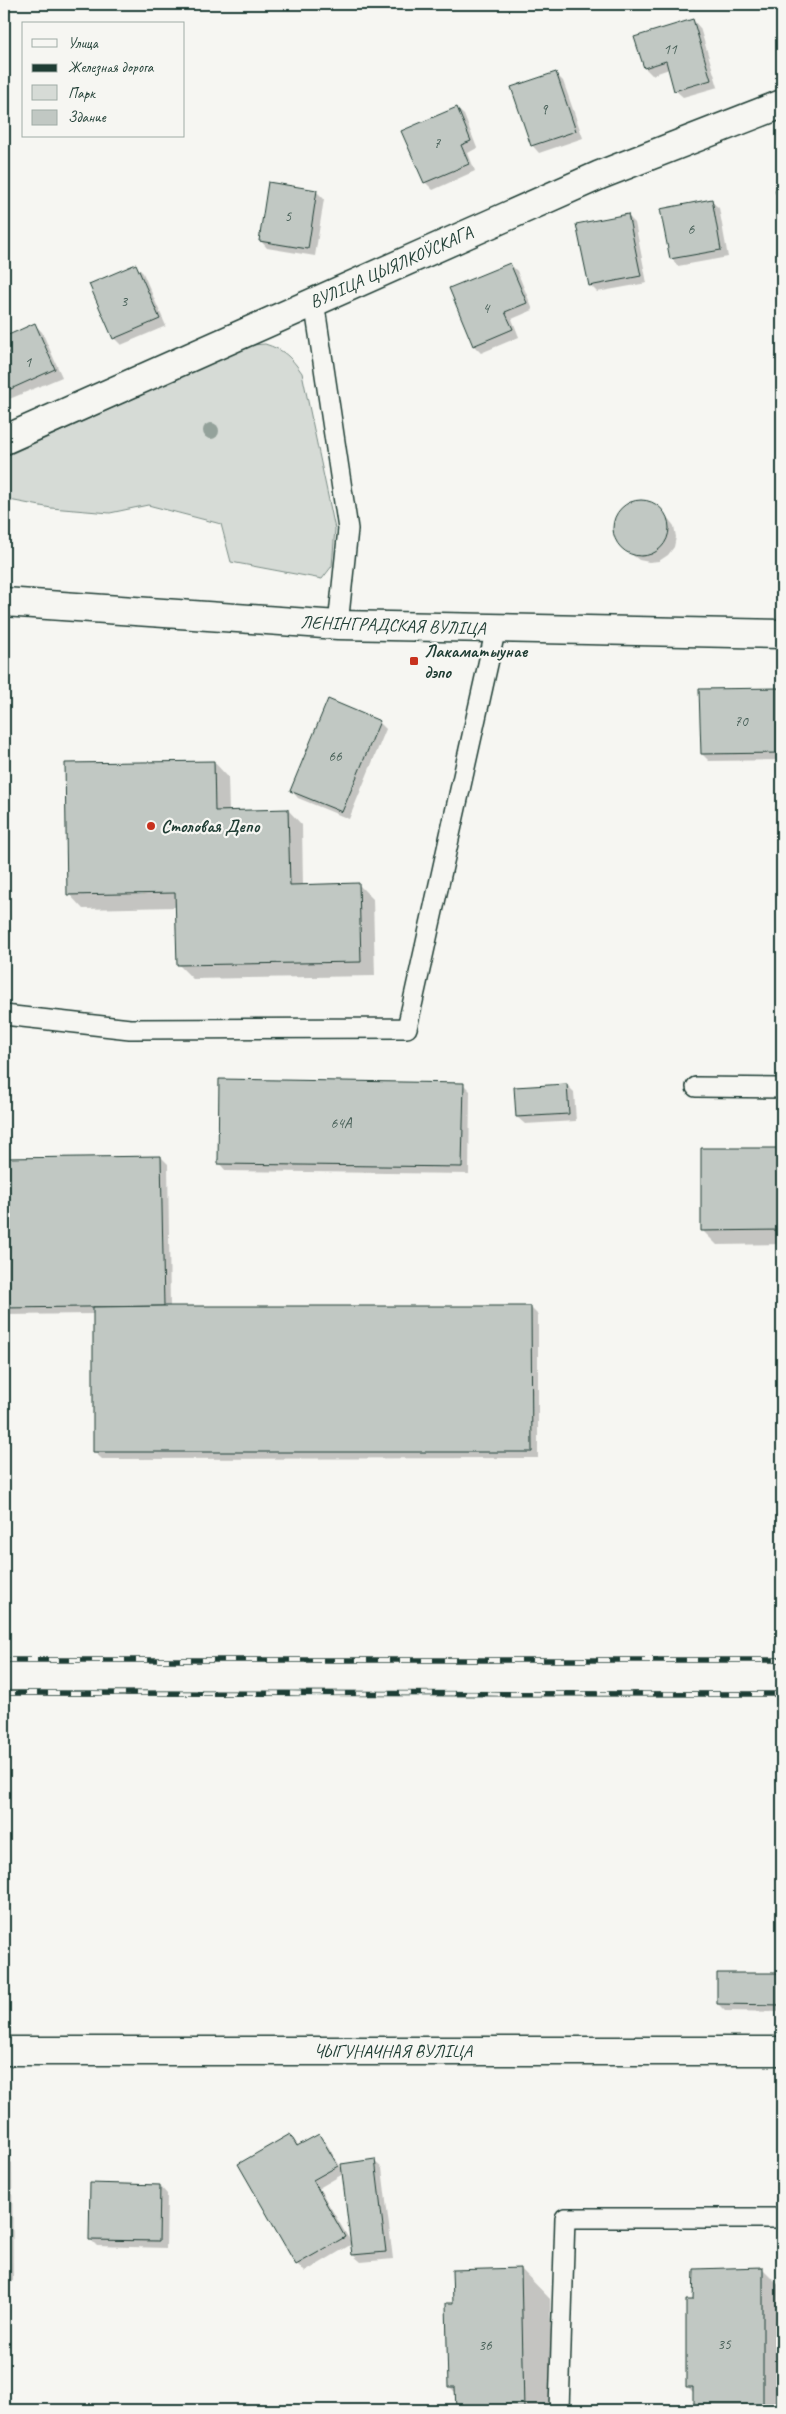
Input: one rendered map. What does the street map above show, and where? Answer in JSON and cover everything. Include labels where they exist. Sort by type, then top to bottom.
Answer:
[{"type":"street","name":"ВУЛІЦА ЦЫЯЛКОЎСКАГА","points":[[4,440],[600,175],[782,104]]},
{"type":"street","name":"ЛЕНІНГРАДСКАЯ ВУЛІЦА","points":[[4,602],[338,625],[782,634]]},
{"type":"street","name":"ЧЫГУНАЧНАЯ ВУЛІЦА","points":[[4,2051],[782,2050]]},
{"type":"lane","points":[[314,301],[348,529],[338,625]]},
{"type":"lane","points":[[4,1015],[130,1029],[407,1028],[496,628]]},
{"type":"lane","points":[[696,1087],[782,1088]]},
{"type":"lane","points":[[559,2410],[565,2218],[782,2218]]},
{"type":"green space","points":[[265,344],[286,354],[302,373],[335,529],[332,566],[322,579],[231,562],[221,524],[148,505],[110,513],[51,508],[4,499],[4,457],[252,345]]},
{"type":"building","points":[[693,19],[711,80],[674,91],[666,61],[644,68],[634,37]]},
{"type":"building","points":[[556,72],[576,131],[531,146],[511,87]]},
{"type":"building","points":[[457,107],[471,141],[461,145],[469,164],[424,183],[401,131]]},
{"type":"building","points":[[268,182],[317,190],[308,249],[259,241]]},
{"type":"building","points":[[782,187],[782,211],[775,190]]},
{"type":"building","points":[[712,199],[721,250],[670,259],[660,209]]},
{"type":"building","points":[[628,214],[641,276],[589,286],[576,224]]},
{"type":"building","points":[[510,263],[527,303],[505,312],[513,329],[473,346],[449,288]]},
{"type":"building","points":[[136,264],[160,319],[113,339],[89,284]]},
{"type":"building","points":[[35,323],[55,369],[4,392],[4,355],[8,353],[4,337]]},
{"type":"building","points":[[641,500],[656,505],[664,513],[669,528],[664,543],[656,551],[641,556],[626,551],[618,543],[613,528],[618,513],[626,505]]},
{"type":"building","points":[[782,688],[782,753],[701,754],[699,689]]},
{"type":"building","points":[[328,699],[380,721],[342,812],[290,791]]},
{"type":"building","points":[[214,761],[215,811],[288,809],[290,885],[359,883],[361,962],[177,965],[175,893],[67,895],[65,763]]},
{"type":"building","points":[[219,1079],[464,1083],[462,1167],[218,1164]]},
{"type":"building","points":[[567,1084],[569,1114],[516,1117],[514,1087]]},
{"type":"building","points":[[701,1148],[782,1148],[782,1230],[701,1231]]},
{"type":"building","points":[[161,1156],[164,1306],[4,1308],[4,1158]]},
{"type":"building","points":[[531,1306],[532,1452],[93,1452],[93,1307]]},
{"type":"building","points":[[717,1973],[782,1973],[782,2005],[717,2004]]},
{"type":"building","points":[[290,2134],[297,2146],[319,2134],[338,2166],[313,2180],[345,2237],[296,2265],[238,2164]]},
{"type":"building","points":[[4,2154],[6,2274],[4,2274]]},
{"type":"building","points":[[375,2159],[386,2252],[352,2255],[341,2164]]},
{"type":"building","points":[[90,2183],[160,2185],[159,2241],[89,2240]]},
{"type":"building","points":[[763,2267],[763,2410],[693,2410],[693,2387],[686,2387],[686,2300],[693,2300],[694,2269]]},
{"type":"building","points":[[521,2268],[524,2410],[456,2410],[455,2387],[448,2387],[446,2303],[453,2303],[452,2270]]},
{"type":"railway","points":[[4,1660],[782,1660]]},
{"type":"railway","points":[[4,1693],[782,1694]]},
{"type":"place","name":"Лакаматыунае дэпо","points":[[414,661]]},
{"type":"place","name":"Столовая Депо","points":[[151,826]]}]
